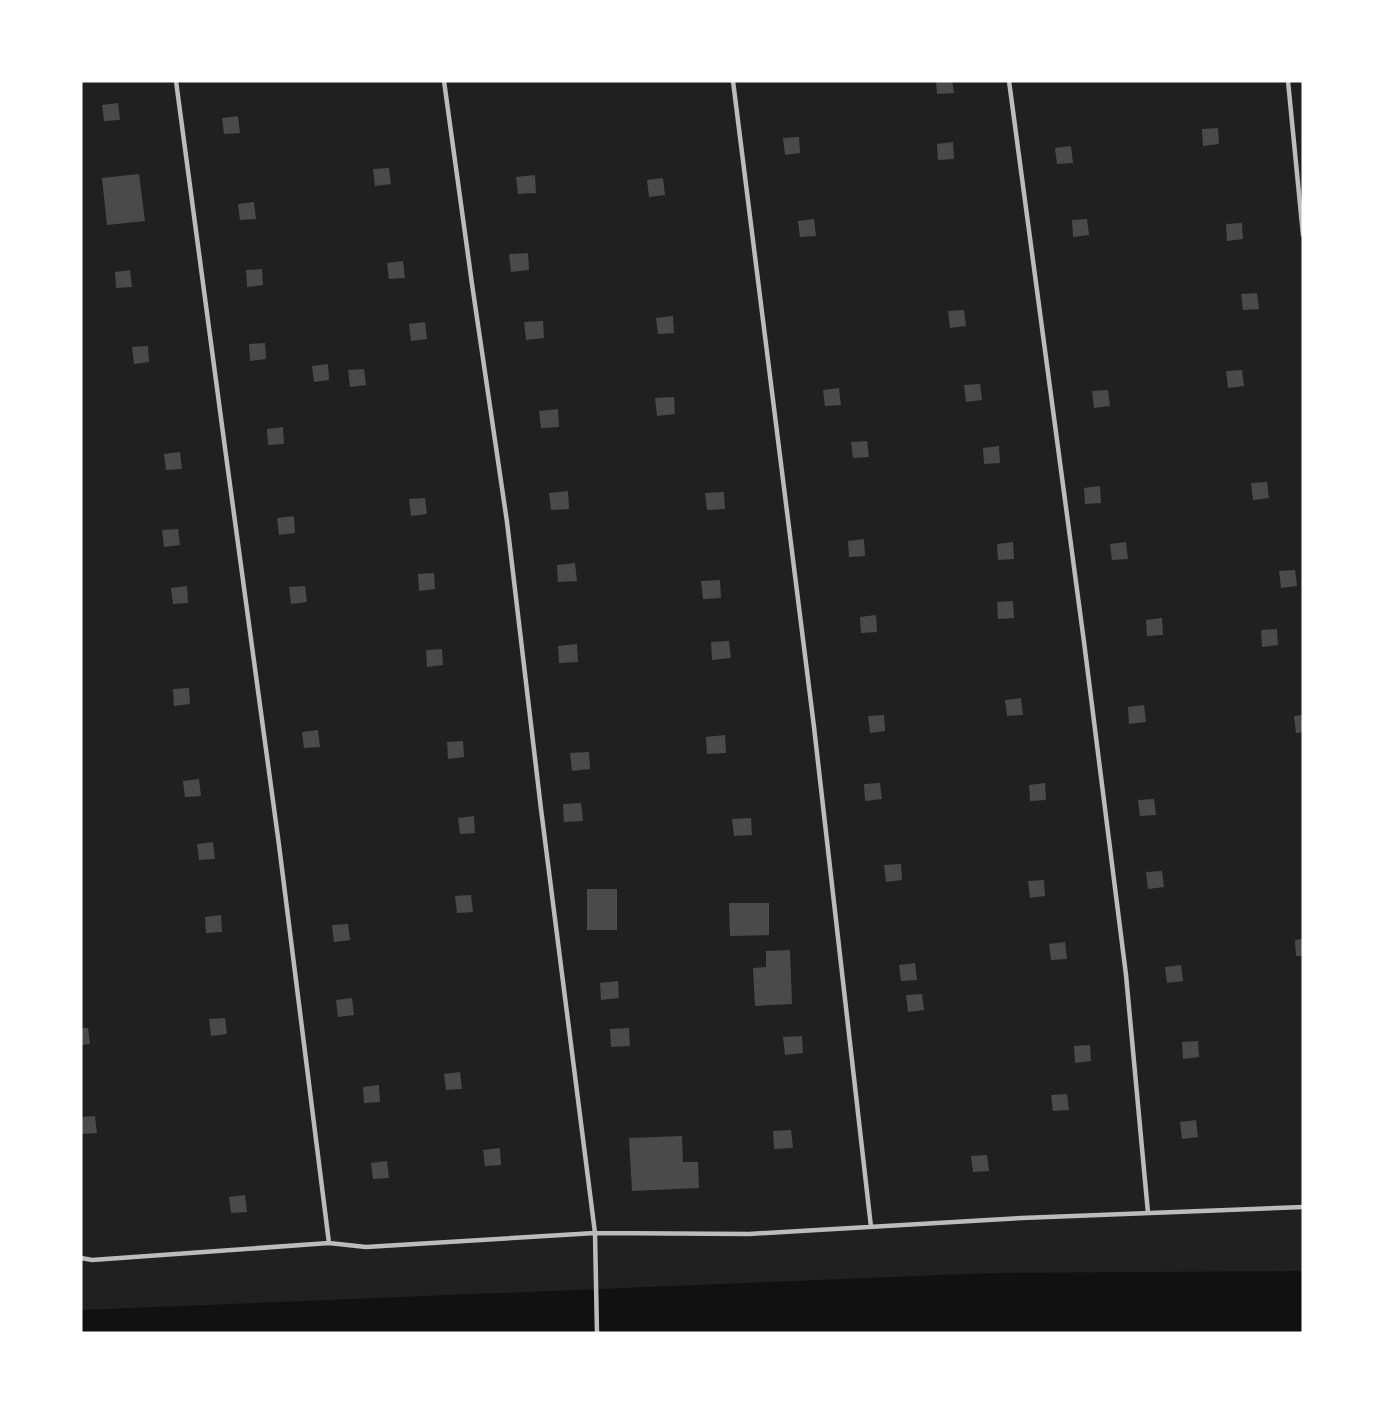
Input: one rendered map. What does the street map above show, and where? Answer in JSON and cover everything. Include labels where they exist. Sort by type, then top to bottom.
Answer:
[{"type":"lane","points":[[176,81],[279,845],[329,1243]]},
{"type":"lane","points":[[444,81],[507,522],[595,1233],[597,1333]]},
{"type":"lane","points":[[733,81],[814,727],[871,1227]]},
{"type":"lane","points":[[1009,81],[1083,630],[1126,975],[1148,1213]]},
{"type":"lane","points":[[1288,81],[1303,235]]},
{"type":"lane","points":[[81,1258],[92,1260],[329,1243],[366,1247],[595,1233],[749,1234],[1022,1218],[1303,1207]]},
{"type":"shaded area","points":[[81,81],[1303,81],[1303,1271],[991,1273],[81,1310]]},
{"type":"building","points":[[936,81],[952,81],[954,93],[937,94]]},
{"type":"building","points":[[118,103],[120,120],[104,121],[102,105]]},
{"type":"building","points":[[238,116],[240,133],[224,134],[222,118]]},
{"type":"building","points":[[1218,128],[1219,144],[1203,146],[1202,129]]},
{"type":"building","points":[[799,137],[800,153],[785,155],[783,138]]},
{"type":"building","points":[[953,142],[954,159],[938,160],[937,144]]},
{"type":"building","points":[[1071,146],[1073,163],[1057,164],[1055,148]]},
{"type":"building","points":[[389,168],[391,184],[375,186],[373,169]]},
{"type":"building","points":[[139,174],[145,221],[107,225],[102,178]]},
{"type":"building","points":[[535,175],[536,193],[518,194],[516,177]]},
{"type":"building","points":[[663,178],[665,195],[649,197],[647,180]]},
{"type":"building","points":[[254,202],[256,219],[240,220],[238,204]]},
{"type":"building","points":[[814,219],[816,236],[800,237],[798,221]]},
{"type":"building","points":[[1087,219],[1089,235],[1073,237],[1072,220]]},
{"type":"building","points":[[1242,223],[1243,239],[1227,241],[1226,224]]},
{"type":"building","points":[[528,253],[529,270],[511,272],[509,254]]},
{"type":"building","points":[[403,261],[405,278],[389,279],[387,263]]},
{"type":"building","points":[[262,269],[263,285],[247,287],[246,270]]},
{"type":"building","points":[[130,270],[132,287],[116,288],[115,272]]},
{"type":"building","points":[[1257,293],[1259,309],[1243,310],[1241,294]]},
{"type":"building","points":[[964,310],[966,326],[950,328],[948,311]]},
{"type":"building","points":[[673,316],[674,333],[658,334],[656,318]]},
{"type":"building","points":[[543,321],[544,338],[526,340],[524,322]]},
{"type":"building","points":[[425,322],[427,339],[411,341],[409,324]]},
{"type":"building","points":[[265,343],[266,359],[250,361],[249,344]]},
{"type":"building","points":[[148,346],[149,362],[134,364],[132,347]]},
{"type":"building","points":[[328,364],[329,380],[314,382],[312,366]]},
{"type":"building","points":[[364,369],[366,385],[350,387],[348,370]]},
{"type":"building","points":[[1242,370],[1244,386],[1228,388],[1226,371]]},
{"type":"building","points":[[980,384],[982,400],[966,402],[964,385]]},
{"type":"building","points":[[839,388],[841,405],[825,406],[823,390]]},
{"type":"building","points":[[1108,390],[1110,406],[1094,408],[1092,391]]},
{"type":"building","points":[[674,397],[675,414],[657,416],[655,398]]},
{"type":"building","points":[[558,409],[559,427],[541,428],[539,411]]},
{"type":"building","points":[[283,427],[284,444],[268,445],[267,429]]},
{"type":"building","points":[[867,441],[869,457],[853,458],[851,442]]},
{"type":"building","points":[[999,446],[1000,463],[984,464],[983,448]]},
{"type":"building","points":[[180,452],[182,469],[166,470],[164,454]]},
{"type":"building","points":[[1267,482],[1269,498],[1253,500],[1251,483]]},
{"type":"building","points":[[1100,486],[1101,503],[1085,504],[1084,488]]},
{"type":"building","points":[[568,491],[569,509],[551,510],[549,493]]},
{"type":"building","points":[[724,492],[725,509],[707,510],[705,493]]},
{"type":"building","points":[[425,498],[427,514],[411,516],[409,499]]},
{"type":"building","points":[[294,516],[295,533],[279,535],[277,518]]},
{"type":"building","points":[[178,529],[180,545],[164,547],[162,530]]},
{"type":"building","points":[[864,539],[865,556],[849,557],[848,541]]},
{"type":"building","points":[[1013,542],[1014,559],[998,560],[997,544]]},
{"type":"building","points":[[1126,542],[1128,559],[1112,560],[1110,544]]},
{"type":"building","points":[[575,563],[577,581],[558,582],[557,565]]},
{"type":"building","points":[[1295,570],[1297,586],[1281,588],[1279,571]]},
{"type":"building","points":[[434,573],[435,589],[419,591],[418,574]]},
{"type":"building","points":[[720,580],[721,598],[703,599],[701,581]]},
{"type":"building","points":[[187,586],[188,603],[173,604],[171,588]]},
{"type":"building","points":[[305,586],[307,602],[291,604],[289,587]]},
{"type":"building","points":[[1013,601],[1014,618],[998,619],[997,602]]},
{"type":"building","points":[[876,615],[877,632],[861,633],[860,617]]},
{"type":"building","points":[[1162,618],[1163,635],[1147,636],[1146,620]]},
{"type":"building","points":[[1277,629],[1278,645],[1262,647],[1261,630]]},
{"type":"building","points":[[729,641],[731,658],[712,660],[711,642]]},
{"type":"building","points":[[577,644],[578,662],[559,663],[558,646]]},
{"type":"building","points":[[442,649],[443,665],[427,667],[426,650]]},
{"type":"building","points":[[189,688],[190,704],[174,706],[173,689]]},
{"type":"building","points":[[1021,698],[1023,715],[1007,716],[1005,700]]},
{"type":"building","points":[[1144,705],[1146,722],[1129,724],[1128,707]]},
{"type":"building","points":[[884,715],[885,731],[870,733],[868,716]]},
{"type":"building","points":[[1303,715],[1303,732],[1296,733],[1294,716]]},
{"type":"building","points":[[318,730],[320,747],[304,748],[302,732]]},
{"type":"building","points":[[725,735],[726,753],[707,754],[706,737]]},
{"type":"building","points":[[463,741],[464,757],[448,759],[447,742]]},
{"type":"building","points":[[589,752],[590,769],[572,771],[570,753]]},
{"type":"building","points":[[199,779],[201,796],[185,797],[183,781]]},
{"type":"building","points":[[880,783],[882,799],[865,801],[864,784]]},
{"type":"building","points":[[1045,783],[1046,800],[1030,801],[1029,785]]},
{"type":"building","points":[[1154,799],[1156,815],[1140,816],[1138,800]]},
{"type":"building","points":[[581,803],[583,821],[564,822],[563,804]]},
{"type":"building","points":[[474,816],[475,833],[460,834],[458,818]]},
{"type":"building","points":[[751,818],[752,835],[734,836],[732,819]]},
{"type":"building","points":[[213,842],[215,859],[199,860],[197,844]]},
{"type":"building","points":[[901,864],[902,880],[886,882],[884,865]]},
{"type":"building","points":[[1162,871],[1164,887],[1148,889],[1146,872]]},
{"type":"building","points":[[1044,880],[1045,896],[1030,898],[1028,881]]},
{"type":"building","points":[[587,889],[617,889],[617,930],[587,930]]},
{"type":"building","points":[[471,895],[473,912],[457,913],[455,896]]},
{"type":"building","points":[[729,903],[769,903],[769,935],[730,936]]},
{"type":"building","points":[[221,915],[222,932],[206,933],[205,917]]},
{"type":"building","points":[[348,924],[350,940],[334,942],[332,925]]},
{"type":"building","points":[[1303,939],[1303,956],[1296,956],[1295,940]]},
{"type":"building","points":[[1065,942],[1067,959],[1051,960],[1049,944]]},
{"type":"building","points":[[790,950],[792,1004],[755,1006],[753,968],[766,967],[766,951]]},
{"type":"building","points":[[915,963],[917,980],[901,981],[899,965]]},
{"type":"building","points":[[1181,965],[1183,981],[1167,983],[1165,967]]},
{"type":"building","points":[[618,981],[619,998],[601,1000],[600,983]]},
{"type":"building","points":[[922,994],[924,1010],[908,1012],[906,995]]},
{"type":"building","points":[[352,998],[354,1015],[338,1017],[336,1000]]},
{"type":"building","points":[[225,1018],[227,1034],[211,1036],[209,1019]]},
{"type":"building","points":[[81,1028],[88,1028],[90,1044],[81,1045]]},
{"type":"building","points":[[629,1028],[630,1046],[611,1047],[610,1029]]},
{"type":"building","points":[[802,1036],[803,1053],[785,1055],[783,1037]]},
{"type":"building","points":[[1198,1041],[1199,1057],[1183,1059],[1182,1042]]},
{"type":"building","points":[[1090,1045],[1091,1061],[1075,1063],[1074,1046]]},
{"type":"building","points":[[460,1072],[462,1089],[446,1090],[444,1074]]},
{"type":"building","points":[[379,1085],[380,1102],[364,1103],[363,1087]]},
{"type":"building","points":[[1067,1094],[1069,1110],[1053,1111],[1051,1095]]},
{"type":"building","points":[[95,1116],[97,1133],[81,1134],[81,1117]]},
{"type":"building","points":[[1196,1120],[1198,1137],[1182,1139],[1180,1122]]},
{"type":"building","points":[[791,1130],[793,1148],[774,1149],[773,1131]]},
{"type":"building","points":[[682,1136],[683,1162],[698,1162],[699,1188],[632,1191],[629,1138]]},
{"type":"building","points":[[500,1148],[501,1165],[485,1166],[483,1150]]},
{"type":"building","points":[[987,1155],[989,1171],[973,1172],[971,1156]]},
{"type":"building","points":[[387,1161],[389,1178],[373,1179],[371,1163]]},
{"type":"building","points":[[245,1195],[247,1212],[231,1213],[229,1197]]}]
